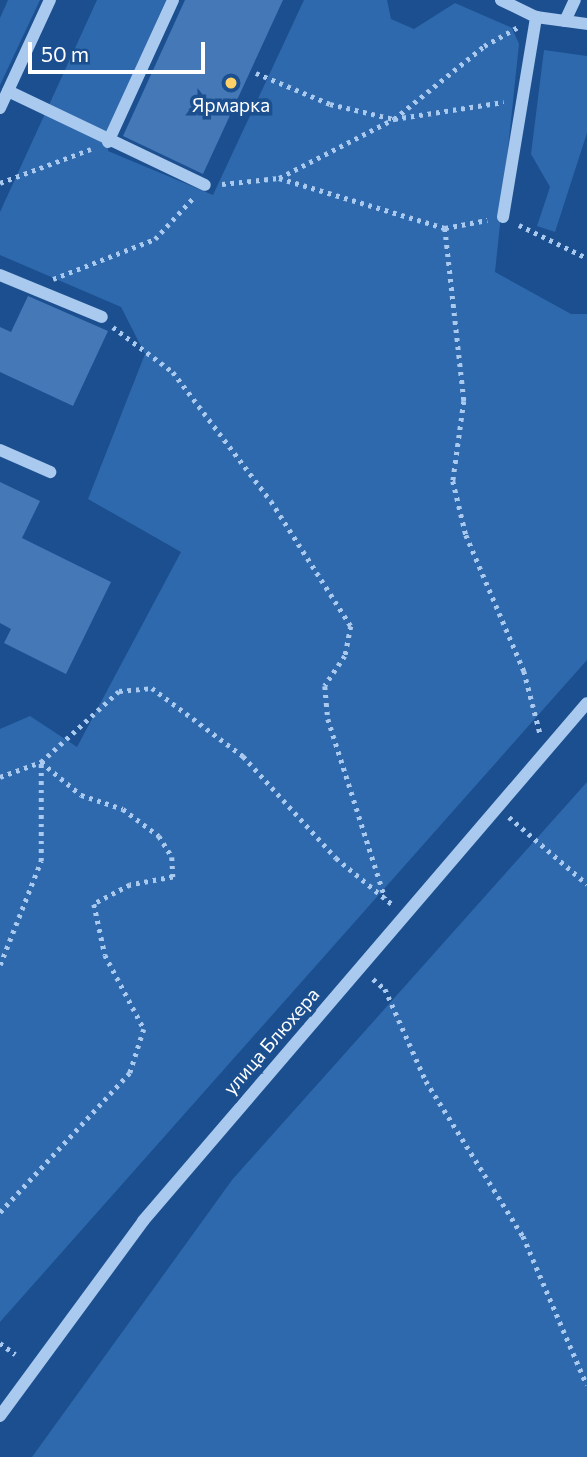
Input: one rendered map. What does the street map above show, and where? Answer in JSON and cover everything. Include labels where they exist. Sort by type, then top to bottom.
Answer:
[{"type":"street","points":[[0,108],[50,0]]},
{"type":"street","points":[[108,142],[173,0]]},
{"type":"street","points":[[501,0],[536,17],[587,24]]},
{"type":"street","points":[[565,21],[575,0]]},
{"type":"street","points":[[503,217],[536,17]]},
{"type":"street","points":[[8,91],[108,142],[205,185]]},
{"type":"street","points":[[0,275],[102,317]]},
{"type":"street","points":[[0,450],[50,472]]},
{"type":"street","name":"улица Блюхера","points":[[0,1416],[142,1221],[587,703]]},
{"type":"path","points":[[205,185],[279,178],[394,119],[484,46],[536,17]]},
{"type":"path","points":[[256,73],[330,104],[394,119],[523,100]]},
{"type":"path","points":[[0,183],[108,142]]},
{"type":"path","points":[[279,178],[445,228],[503,217],[587,258]]},
{"type":"path","points":[[32,288],[155,239],[192,200]]},
{"type":"path","points":[[445,228],[464,401],[453,481],[466,535],[524,671],[541,737]]},
{"type":"path","points":[[102,317],[173,372],[271,500],[351,626],[345,656],[325,686],[328,719],[385,898]]},
{"type":"path","points":[[0,777],[41,762],[119,691],[152,688],[243,756],[336,858],[393,905]]},
{"type":"path","points":[[0,965],[41,861],[41,762]]},
{"type":"path","points":[[0,1213],[130,1073],[144,1029],[105,955],[94,904],[130,885],[173,877],[172,857],[159,836],[123,809],[81,795],[41,762]]},
{"type":"path","points":[[533,838],[587,884]]},
{"type":"path","points":[[385,989],[426,1082],[523,1237],[587,1384]]},
{"type":"path","points":[[0,1343],[15,1354]]},
{"type":"shaded area","points":[[8,0],[40,0],[0,85],[0,18]]},
{"type":"shaded area","points":[[97,0],[166,0],[110,125],[108,151],[213,195],[304,0],[387,0],[391,19],[414,29],[455,3],[512,28],[519,44],[495,272],[571,314],[587,314],[587,660],[0,1322],[0,729],[30,716],[77,747],[181,552],[88,499],[145,354],[121,307],[0,255],[0,212]]},
{"type":"shaded area","points":[[544,50],[587,56],[587,133],[555,232],[537,226],[550,187],[531,154]]},
{"type":"shaded area","points":[[587,782],[587,1457],[32,1457],[232,1180]]},
{"type":"building","points":[[185,0],[283,0],[203,174],[123,136]]},
{"type":"building","points":[[28,296],[108,331],[73,406],[0,372],[0,327],[11,332]]},
{"type":"building","points":[[0,482],[40,501],[22,538],[111,582],[66,674],[4,643],[11,629],[0,623]]},
{"type":"place","name":"Ярмарка","points":[[231,83]]}]
